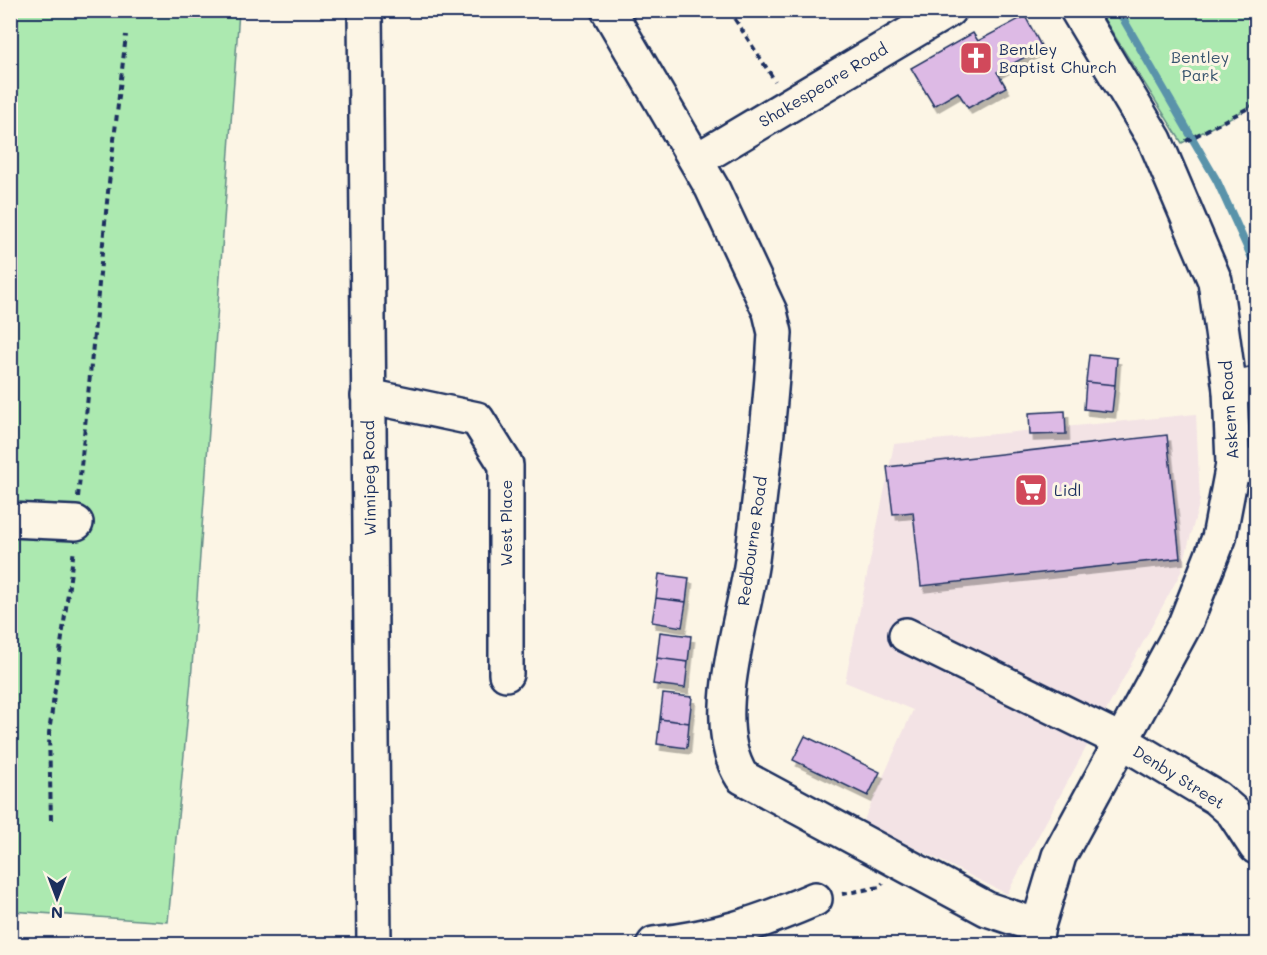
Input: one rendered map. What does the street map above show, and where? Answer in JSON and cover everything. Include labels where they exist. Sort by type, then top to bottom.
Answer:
[{"type":"main road","name":"Winnipeg Road","points":[[365,10],[374,945]]},
{"type":"main road","name":"Redbourne Road","points":[[608,10],[697,160],[770,312],[775,333],[751,563],[729,678],[731,760],[742,777],[1036,935]]},
{"type":"main road","name":"Shakespeare Road","points":[[697,160],[949,10]]},
{"type":"main road","name":"Askern Road","points":[[1036,935],[1059,856],[1185,624],[1245,465],[1243,387],[1215,281],[1155,140],[1077,10]]},
{"type":"main road","name":"West Place","points":[[368,396],[477,419],[506,465],[506,674]]},
{"type":"main road","points":[[10,519],[76,524]]},
{"type":"main road","name":"Denby Street","points":[[906,635],[1120,740],[1217,798],[1233,812],[1257,847]]},
{"type":"main road","points":[[654,945],[724,934],[757,924],[815,899]]},
{"type":"path","points":[[731,11],[790,105]]},
{"type":"path","points":[[51,820],[49,733],[73,566],[108,192],[126,35]]},
{"type":"path","points":[[1182,143],[1257,104]]},
{"type":"path","points":[[815,899],[880,887],[903,864]]},
{"type":"shaded area","points":[[1196,414],[1200,500],[1181,572],[1007,894],[863,822],[913,710],[845,682],[894,444]]},
{"type":"green space","points":[[10,11],[239,11],[191,681],[168,922],[11,911]]},
{"type":"green space","name":"Bentley Park","points":[[1099,11],[1256,11],[1256,104],[1182,143]]},
{"type":"building","name":"Bentley Baptist Church","points":[[1025,16],[1042,48],[997,72],[1006,87],[968,108],[958,92],[934,106],[911,68],[973,33],[978,41]]},
{"type":"building","points":[[1089,355],[1117,358],[1115,385],[1086,382]]},
{"type":"building","points":[[1086,382],[1115,385],[1112,412],[1084,409]]},
{"type":"building","points":[[1065,411],[1066,434],[1030,435],[1029,413]]},
{"type":"building","name":"Lidl","points":[[1167,435],[1180,558],[921,586],[913,512],[893,514],[887,467]]},
{"type":"building","points":[[659,574],[689,578],[686,602],[656,598]]},
{"type":"building","points":[[656,598],[686,602],[682,627],[652,622]]},
{"type":"building","points":[[660,632],[691,636],[688,662],[657,658]]},
{"type":"building","points":[[657,658],[688,662],[685,688],[653,684]]},
{"type":"building","points":[[663,694],[692,697],[689,723],[660,719]]},
{"type":"building","points":[[660,719],[689,723],[687,748],[657,744]]},
{"type":"building","points":[[805,736],[880,772],[868,796],[793,760]]},
{"type":"waterway","points":[[1118,10],[1217,181],[1256,267]]},
{"type":"place","name":"Bentley Baptist Church","points":[[976,58]]},
{"type":"place","name":"Lidl","points":[[1031,490]]}]
